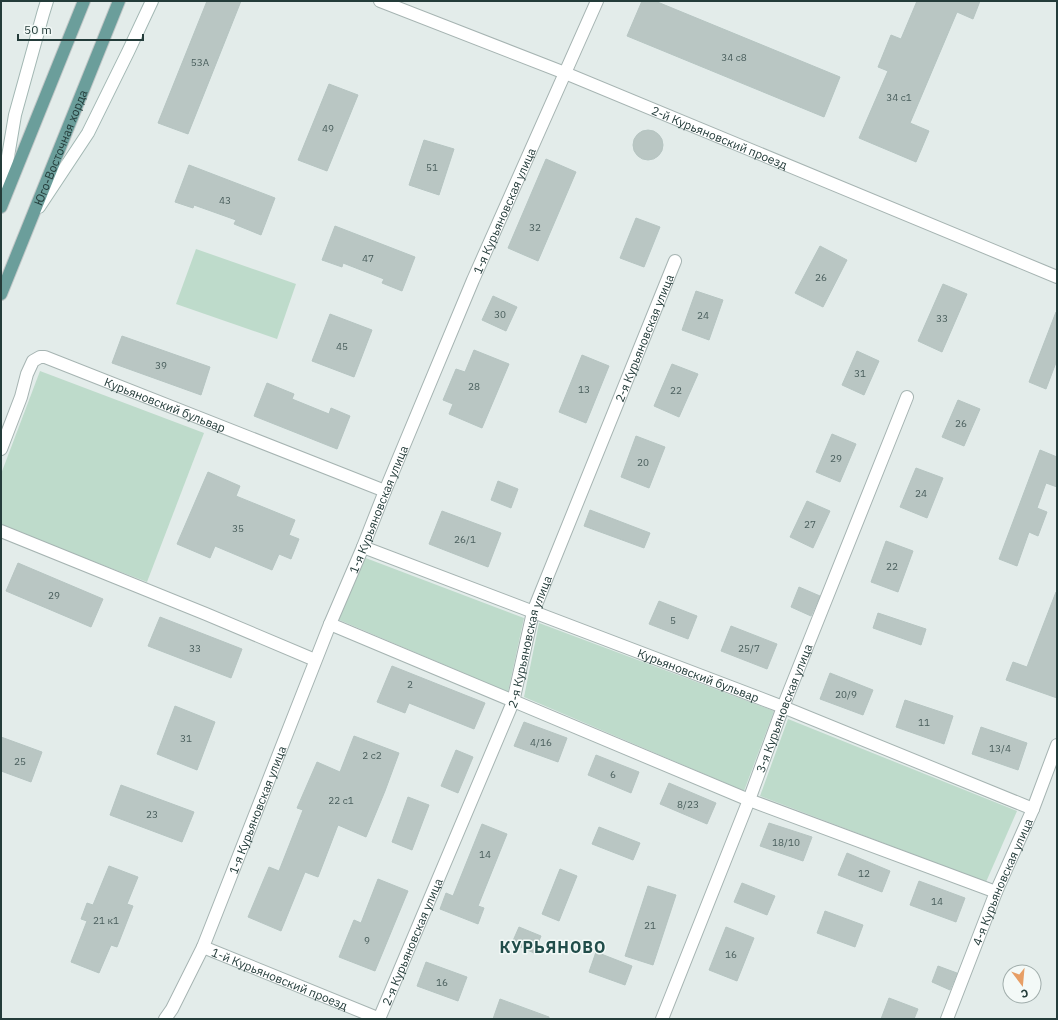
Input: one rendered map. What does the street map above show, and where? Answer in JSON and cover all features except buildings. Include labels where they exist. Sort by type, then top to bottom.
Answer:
[{"type":"main road","points":[[1,207],[84,1]]},
{"type":"main road","name":"Юго-Восточная хорда","points":[[1,294],[119,1]]},
{"type":"street","points":[[1,198],[14,115],[47,1]]},
{"type":"street","points":[[30,222],[88,133],[152,1]]},
{"type":"street","name":"2-й Курьяновский проезд","points":[[380,1],[565,72],[1057,277]]},
{"type":"street","name":"1-я Курьяновская улица","points":[[165,1019],[172,1009],[203,947],[315,660],[363,547],[384,491],[472,280],[597,1]]},
{"type":"street","name":"2-я Курьяновская улица","points":[[379,1019],[513,702],[533,612],[675,261]]},
{"type":"street","name":"Курьяновский бульвар","points":[[1,448],[21,397],[32,361],[40,357],[45,357],[384,491]]},
{"type":"street","name":"3-я Курьяновская улица","points":[[662,1019],[749,800],[783,707],[907,397]]},
{"type":"street","points":[[1,531],[199,611],[315,660]]},
{"type":"street","name":"Курьяновский бульвар","points":[[363,547],[783,707],[1033,808]]},
{"type":"street","points":[[330,624],[749,800],[996,892]]},
{"type":"street","name":"4-я Курьяновская улица","points":[[947,1019],[996,892],[1033,808],[1057,744]]},
{"type":"street","name":"1-й Курьяновский проезд","points":[[203,947],[379,1019]]},
{"type":"green space","points":[[196,249],[296,284],[277,339],[176,304]]},
{"type":"green space","points":[[40,371],[204,433],[147,582],[1,526],[1,474]]},
{"type":"green space","points":[[363,557],[524,618],[508,692],[337,619]]},
{"type":"green space","points":[[539,623],[774,711],[744,791],[524,697]]},
{"type":"green space","points":[[788,719],[1017,811],[986,882],[760,796]]},
{"type":"district","name":"КУРЬЯНОВО","points":[[553,947]]}]
